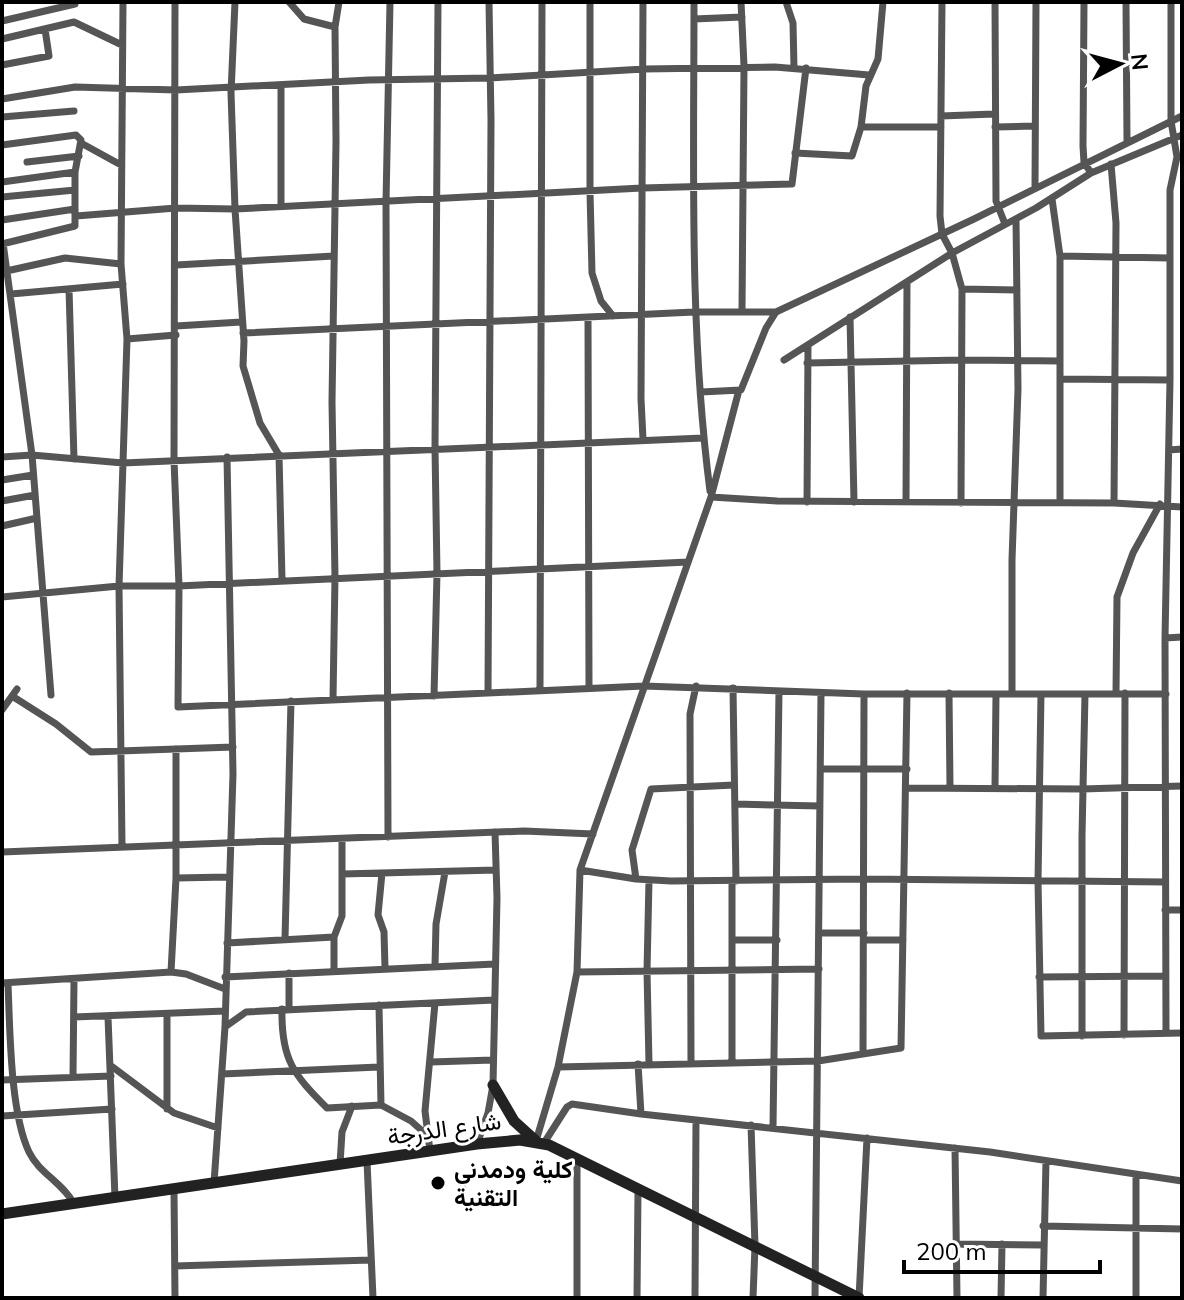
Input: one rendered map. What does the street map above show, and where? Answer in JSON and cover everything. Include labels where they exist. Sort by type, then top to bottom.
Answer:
[{"type":"street","points":[[122,846],[119,586],[127,339],[121,264],[123,2]]},
{"type":"street","points":[[175,2],[174,460],[179,586],[178,707],[644,686],[864,694],[1166,694]]},
{"type":"street","points":[[235,2],[231,88],[242,358],[260,423],[279,455],[282,579]]},
{"type":"street","points":[[289,2],[304,19],[335,27]]},
{"type":"street","points":[[333,699],[332,328],[336,202],[335,27],[339,2]]},
{"type":"street","points":[[388,837],[386,202],[390,2]]},
{"type":"street","points":[[434,696],[438,2]]},
{"type":"street","points":[[488,693],[489,2]]},
{"type":"street","points":[[540,689],[542,2]]},
{"type":"street","points":[[590,2],[592,273],[601,301],[613,316]]},
{"type":"street","points":[[643,2],[643,439]]},
{"type":"street","points":[[694,2],[694,312],[703,438],[711,497]]},
{"type":"street","points":[[741,2],[744,66],[742,311]]},
{"type":"street","points":[[786,2],[793,23],[794,68]]},
{"type":"street","points":[[795,153],[852,156],[861,127],[869,75],[878,59],[883,2]]},
{"type":"street","points":[[942,2],[940,216],[942,234],[952,253],[962,289],[961,503]]},
{"type":"street","points":[[995,2],[997,207],[1005,224]]},
{"type":"street","points":[[1035,187],[1036,2]]},
{"type":"street","points":[[1084,2],[1084,162],[1091,173]]},
{"type":"street","points":[[1126,2],[1127,141]]},
{"type":"street","points":[[1166,1033],[1164,505],[1171,362],[1170,190],[1178,137],[1171,121],[1171,2]]},
{"type":"street","points":[[2,21],[29,17],[46,6],[76,3],[74,22]]},
{"type":"street","points":[[694,19],[742,17]]},
{"type":"street","points":[[2,39],[74,22],[122,45]]},
{"type":"street","points":[[2,65],[49,56],[45,29]]},
{"type":"street","points":[[2,99],[75,87],[176,90],[744,66],[806,68],[869,75]]},
{"type":"street","points":[[2,220],[176,208],[235,209],[642,188],[792,184],[806,68]]},
{"type":"street","points":[[281,85],[281,206]]},
{"type":"street","points":[[2,117],[74,111]]},
{"type":"street","points":[[941,116],[994,114]]},
{"type":"street","points":[[243,333],[643,314],[776,312],[1182,116]]},
{"type":"street","points":[[995,127],[1034,126]]},
{"type":"street","points":[[861,127],[941,127]]},
{"type":"street","points":[[2,145],[76,135],[81,137],[75,172],[75,226],[3,244],[32,455],[51,695]]},
{"type":"street","points":[[784,360],[952,253],[1052,199],[1091,173],[1178,137]]},
{"type":"street","points":[[81,143],[121,165]]},
{"type":"street","points":[[1113,149],[1116,202],[1114,503]]},
{"type":"street","points":[[27,162],[79,156]]},
{"type":"street","points":[[2,182],[75,172]]},
{"type":"street","points":[[2,197],[75,190]]},
{"type":"street","points":[[1052,199],[1060,256],[1060,502]]},
{"type":"street","points":[[1012,693],[1018,359],[1016,219]]},
{"type":"street","points":[[1171,222],[1182,221]]},
{"type":"street","points":[[176,265],[334,256]]},
{"type":"street","points":[[1060,256],[1170,258]]},
{"type":"street","points":[[5,272],[65,258],[121,264]]},
{"type":"street","points":[[906,502],[907,282]]},
{"type":"street","points":[[11,294],[123,284]]},
{"type":"street","points":[[69,289],[74,459]]},
{"type":"street","points":[[962,289],[1017,290]]},
{"type":"street","points":[[701,392],[743,388],[766,328],[776,312]]},
{"type":"street","points":[[588,317],[589,687]]},
{"type":"street","points":[[850,317],[854,502]]},
{"type":"street","points":[[127,339],[241,322]]},
{"type":"street","points":[[807,502],[808,346]]},
{"type":"street","points":[[807,363],[1060,361]]},
{"type":"street","points":[[1171,362],[1182,362]]},
{"type":"street","points":[[1060,379],[1170,380]]},
{"type":"street","points":[[540,1142],[577,972],[580,870],[711,497],[739,390]]},
{"type":"street","points":[[2,457],[32,455],[123,463],[703,438]]},
{"type":"street","points":[[1169,450],[1182,449]]},
{"type":"street","points":[[214,1183],[225,1027],[233,747],[227,457]]},
{"type":"street","points":[[2,480],[33,475]]},
{"type":"street","points":[[2,501],[35,495]]},
{"type":"street","points":[[711,497],[807,502],[1060,502],[1182,507]]},
{"type":"street","points":[[1124,1035],[1124,788],[1117,597],[1133,553],[1164,505]]},
{"type":"street","points":[[2,526],[37,518]]},
{"type":"street","points":[[2,597],[119,586],[179,586],[688,562]]},
{"type":"street","points":[[1165,638],[1182,637]]},
{"type":"street","points":[[691,1063],[690,714],[696,686]]},
{"type":"street","points":[[732,1063],[733,688]]},
{"type":"street","points":[[773,1127],[779,691]]},
{"type":"street","points":[[815,1298],[821,693]]},
{"type":"street","points":[[558,1067],[818,1061],[901,1048],[907,693]]},
{"type":"street","points":[[949,693],[950,787]]},
{"type":"street","points":[[863,1054],[864,694]]},
{"type":"street","points":[[995,788],[996,694]]},
{"type":"street","points":[[1041,694],[1038,881],[1041,1036],[1182,1033]]},
{"type":"street","points":[[1082,1036],[1085,694]]},
{"type":"street","points":[[8,700],[40,713],[91,752],[233,747]]},
{"type":"street","points":[[285,939],[291,701]]},
{"type":"street","points":[[171,972],[176,878],[176,749]]},
{"type":"street","points":[[821,769],[907,769]]},
{"type":"street","points":[[636,879],[632,850],[649,792],[653,788],[734,785]]},
{"type":"street","points":[[907,788],[1182,786]]},
{"type":"street","points":[[735,804],[820,806]]},
{"type":"street","points":[[2,852],[495,832],[593,834]]},
{"type":"street","points":[[477,1144],[488,1113],[493,1085],[495,832]]},
{"type":"street","points":[[334,971],[334,937],[342,916],[342,839]]},
{"type":"street","points":[[342,874],[496,870]]},
{"type":"street","points":[[580,870],[636,879],[692,882],[820,879],[1165,882]]},
{"type":"street","points":[[435,966],[436,924],[445,872]]},
{"type":"street","points":[[382,873],[378,915],[384,932],[385,968]]},
{"type":"street","points":[[176,878],[228,877]]},
{"type":"street","points":[[649,880],[649,1064]]},
{"type":"street","points":[[1165,910],[1182,910]]},
{"type":"street","points":[[820,933],[903,940]]},
{"type":"street","points":[[227,943],[334,937]]},
{"type":"street","points":[[732,940],[777,940]]},
{"type":"street","points":[[225,977],[495,964]]},
{"type":"street","points":[[577,972],[819,969]]},
{"type":"street","points":[[74,1204],[65,1190],[32,1157],[19,1115],[5,984],[171,972],[186,974],[225,989]]},
{"type":"street","points":[[289,973],[283,1040],[294,1073],[329,1109],[381,1105],[411,1121],[428,1136]]},
{"type":"street","points":[[1039,977],[1165,976]]},
{"type":"street","points":[[73,1077],[74,980]]},
{"type":"street","points":[[225,1027],[246,1012],[494,1000]]},
{"type":"street","points":[[430,1151],[425,1111],[435,1003]]},
{"type":"street","points":[[379,1005],[381,1105]]},
{"type":"street","points":[[74,1017],[225,1011]]},
{"type":"street","points":[[167,1015],[167,1109]]},
{"type":"street","points":[[108,1017],[115,1198]]},
{"type":"street","points":[[431,1062],[493,1060]]},
{"type":"street","points":[[638,1064],[641,1114]]},
{"type":"street","points":[[110,1065],[167,1109],[218,1128]]},
{"type":"street","points":[[222,1074],[379,1067]]},
{"type":"street","points":[[2,1080],[111,1076]]},
{"type":"street","points":[[493,1085],[514,1121],[540,1142]]},
{"type":"street","points":[[540,1142],[572,1104],[955,1148],[1182,1181]]},
{"type":"street","points":[[340,1164],[342,1132],[352,1106]]},
{"type":"street","points":[[2,1116],[112,1109]]},
{"type":"street","points":[[695,1298],[698,1218],[696,1120]]},
{"type":"street","points":[[751,1125],[755,1246],[753,1298]]},
{"type":"street","points":[[859,1298],[867,1138]]},
{"type":"street","name":"شارع الدرجة","points":[[2,1214],[477,1144],[540,1142],[859,1298]]},
{"type":"street","points":[[955,1148],[957,1298]]},
{"type":"street","points":[[577,1159],[577,1298]]},
{"type":"street","points":[[367,1161],[373,1298]]},
{"type":"street","points":[[1043,1298],[1046,1161]]},
{"type":"street","points":[[1136,1175],[1136,1298]]},
{"type":"street","points":[[174,1190],[175,1298]]},
{"type":"street","points":[[637,1298],[638,1190]]},
{"type":"street","points":[[1043,1226],[1182,1229]]},
{"type":"street","points":[[956,1244],[1043,1245]]},
{"type":"street","points":[[1001,1298],[1002,1244]]},
{"type":"street","points":[[175,1266],[371,1260]]},
{"type":"place","name":"كلية ودمدني التقنية","points":[[438,1183]]}]
